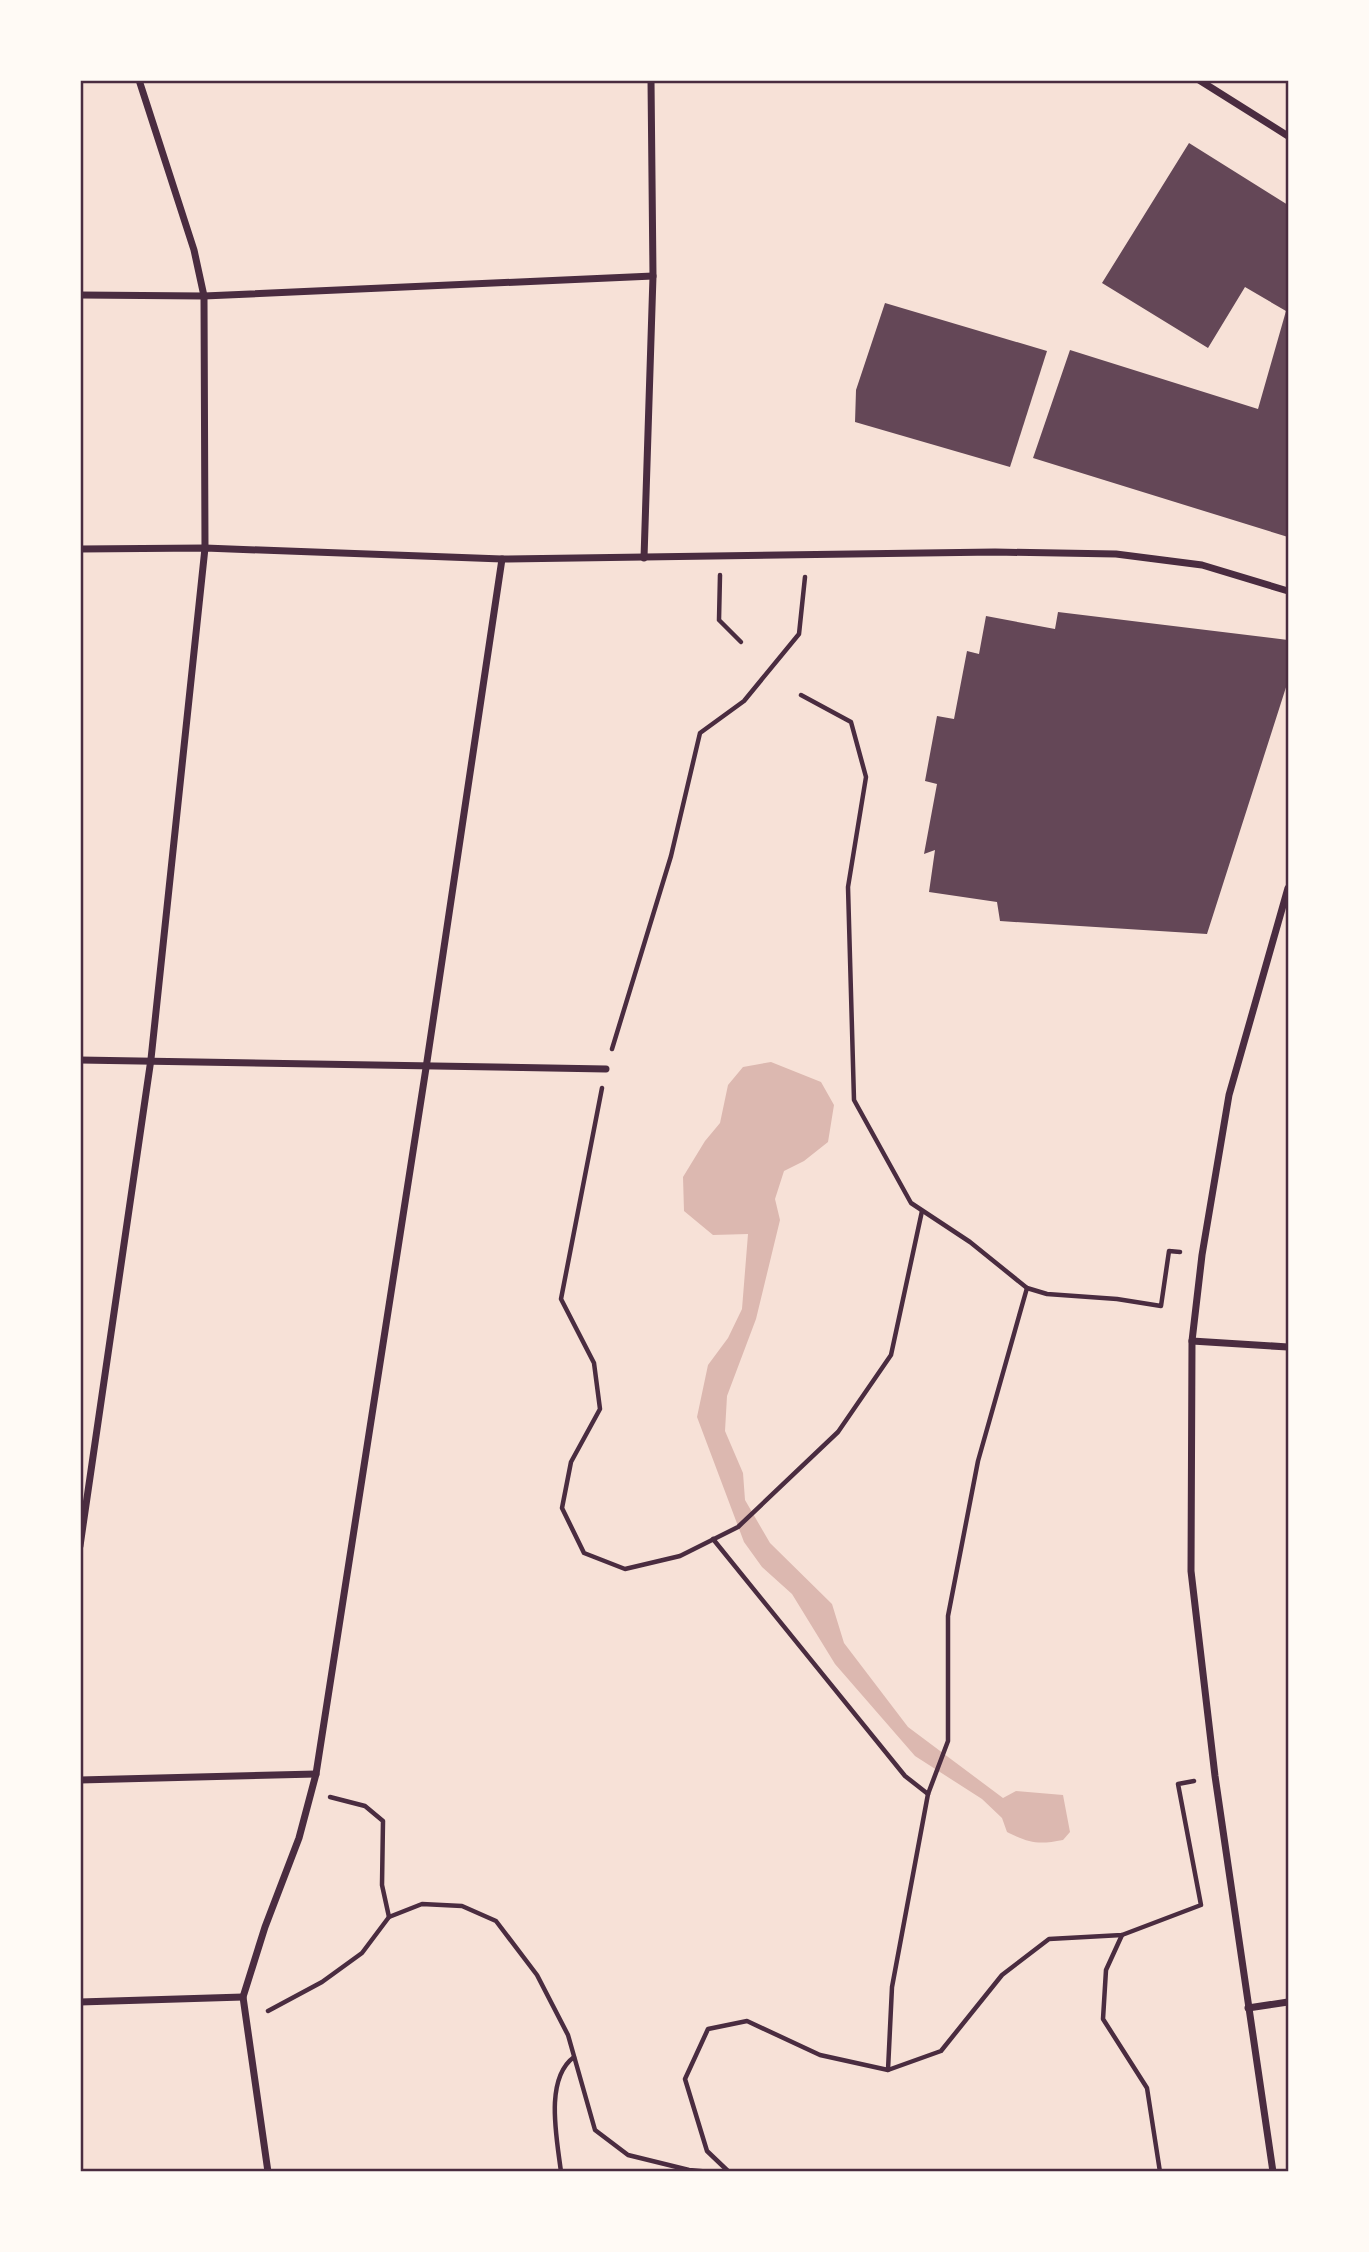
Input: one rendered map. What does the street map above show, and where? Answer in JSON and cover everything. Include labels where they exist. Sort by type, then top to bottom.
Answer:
[{"type":"street","points":[[80,1546],[151,1059],[205,548],[204,296],[194,250],[139,80]]},
{"type":"street","points":[[644,558],[653,276],[651,80]]},
{"type":"street","points":[[1199,80],[1289,136]]},
{"type":"street","points":[[80,295],[204,296],[653,276]]},
{"type":"street","points":[[80,549],[205,548],[502,559],[995,552],[1116,554],[1202,565],[1289,591]]},
{"type":"street","points":[[268,2172],[243,1997],[265,1927],[299,1838],[316,1774],[502,559]]},
{"type":"street","points":[[1273,2172],[1215,1776],[1191,1572],[1192,1341],[1202,1255],[1230,1095],[1289,888]]},
{"type":"street","points":[[80,1060],[151,1059],[426,1068],[606,1069]]},
{"type":"street","points":[[1192,1341],[1289,1347]]},
{"type":"street","points":[[80,1780],[316,1774]]},
{"type":"street","points":[[80,2002],[243,1997]]},
{"type":"street","points":[[1248,2008],[1289,2002]]},
{"type":"path","points":[[808,555],[799,634],[744,701],[700,733],[671,856],[606,1069],[581,1185],[561,1299],[594,1363],[600,1409],[571,1462],[562,1508],[584,1553],[625,1569],[680,1556],[738,1527],[838,1432],[891,1355],[922,1211]]},
{"type":"path","points":[[720,556],[719,620],[741,642]]},
{"type":"path","points":[[802,695],[851,722],[866,777],[848,887],[854,1100],[911,1203],[970,1242],[1027,1288],[1047,1294],[1117,1299],[1161,1306],[1169,1251],[1202,1255]]},
{"type":"path","points":[[888,2070],[892,1987],[928,1794],[948,1741],[948,1616],[978,1461],[1027,1288]]},
{"type":"path","points":[[713,1539],[905,1776],[928,1794]]},
{"type":"path","points":[[729,2172],[707,2151],[685,2079],[708,2029],[747,2021],[820,2055],[888,2070],[941,2051],[1002,1975],[1049,1939],[1122,1935],[1201,1905],[1178,1784],[1215,1776]]},
{"type":"path","points":[[311,1792],[365,1806],[383,1821],[382,1885],[389,1917]]},
{"type":"path","points":[[246,2021],[322,1982],[362,1953],[389,1917],[422,1904],[462,1906],[496,1921],[537,1975],[568,2035],[595,2130],[628,2155],[689,2170],[711,2172]]},
{"type":"path","points":[[1122,1935],[1106,1970],[1103,2019],[1147,2088],[1160,2172]]},
{"type":"path","points":[[561,2172],[554,2100],[564,2064],[574,2057]]},
{"type":"shaded area","points":[[771,1062],[821,1082],[834,1105],[828,1142],[804,1161],[784,1171],[775,1199],[780,1220],[756,1319],[727,1396],[725,1431],[743,1473],[745,1500],[770,1543],[832,1604],[844,1643],[908,1727],[1003,1798],[1016,1791],[1063,1795],[1070,1832],[1063,1840],[1034,1842],[1007,1832],[1002,1818],[982,1799],[915,1756],[835,1664],[792,1594],[762,1567],[744,1542],[697,1417],[708,1365],[728,1338],[742,1309],[748,1234],[713,1235],[684,1211],[683,1177],[705,1141],[720,1123],[728,1085],[743,1067]]},
{"type":"building","points":[[1189,143],[1288,205],[1288,537],[1033,458],[1070,350],[1258,409],[1286,311],[1245,287],[1208,348],[1102,283]]},
{"type":"building","points":[[885,303],[1047,351],[1010,467],[855,422],[856,390]]},
{"type":"building","points":[[1058,612],[1288,640],[1288,681],[1207,934],[1000,921],[997,902],[929,892],[935,850],[924,854],[937,784],[925,781],[937,716],[954,719],[967,651],[979,654],[986,616],[1055,629]]}]
